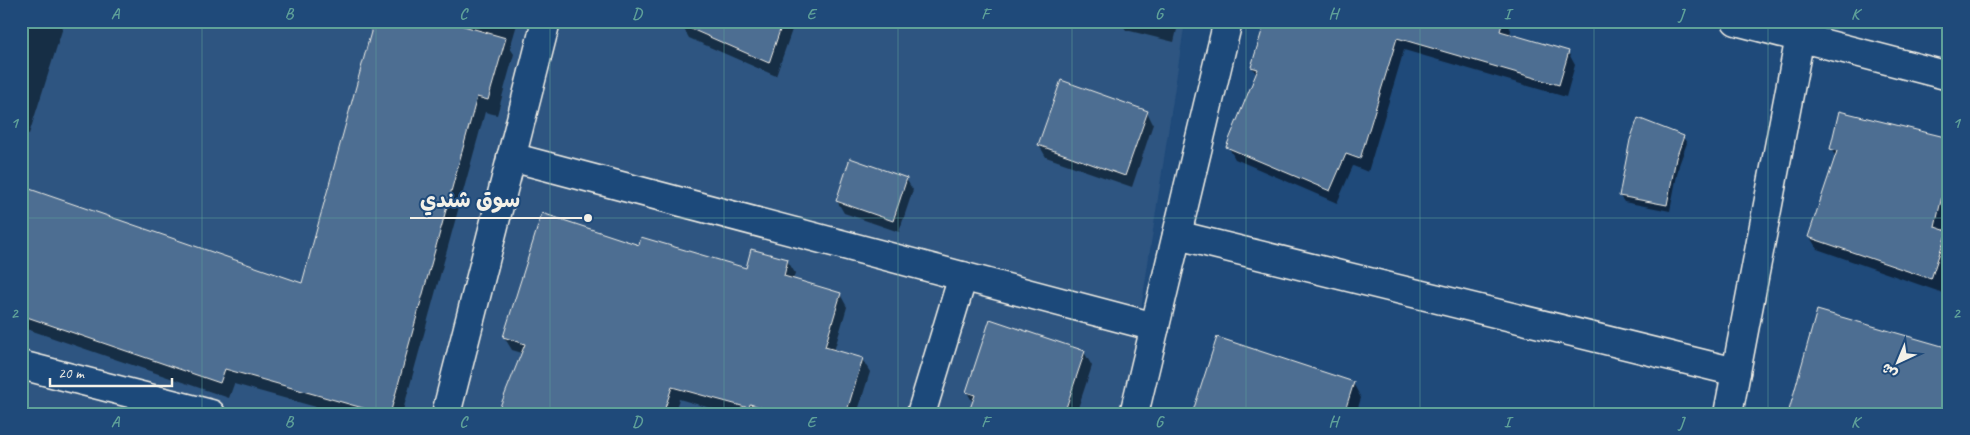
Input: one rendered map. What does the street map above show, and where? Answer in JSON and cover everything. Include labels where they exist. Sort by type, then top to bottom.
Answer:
[{"type":"street","points":[[446,414],[546,21]]},
{"type":"street","points":[[1134,414],[1228,21]]},
{"type":"street","points":[[1736,21],[1801,29],[1949,76]]},
{"type":"street","points":[[1728,414],[1801,29]]},
{"type":"street","points":[[511,157],[1155,327]]},
{"type":"street","points":[[1177,235],[1736,372]]},
{"type":"street","points":[[921,414],[963,276]]},
{"type":"street","points":[[21,365],[211,414]]},
{"type":"shaded area","points":[[21,21],[1185,21],[1125,414],[21,414]]},
{"type":"building","points":[[374,21],[446,21],[506,38],[488,100],[477,97],[390,414],[384,414],[225,369],[220,383],[21,315],[21,186],[302,283]]},
{"type":"building","points":[[673,21],[783,21],[769,63]]},
{"type":"building","points":[[1265,21],[1503,21],[1500,31],[1569,51],[1559,85],[1397,38],[1360,159],[1346,154],[1330,191],[1226,147],[1258,69],[1251,67]]},
{"type":"building","points":[[1061,80],[1148,111],[1125,176],[1038,145]]},
{"type":"building","points":[[1839,111],[1949,138],[1949,165],[1935,227],[1947,231],[1931,279],[1808,237],[1837,151],[1830,149]]},
{"type":"building","points":[[1638,118],[1684,136],[1676,158],[1667,205],[1619,196],[1630,140]]},
{"type":"building","points":[[850,158],[907,178],[893,221],[836,201]]},
{"type":"building","points":[[542,213],[639,245],[641,237],[746,268],[751,249],[788,259],[784,276],[841,293],[825,347],[863,358],[846,414],[782,414],[750,404],[749,408],[672,387],[663,414],[497,414],[525,344],[503,337]]},
{"type":"building","points":[[1817,310],[1949,348],[1949,414],[1788,414]]},
{"type":"building","points":[[990,319],[1085,351],[1064,414],[968,414],[975,395],[966,392]]},
{"type":"building","points":[[1217,337],[1354,382],[1344,414],[1192,414]]},
{"type":"place","name":"سوق شندي","points":[[588,218]]}]
